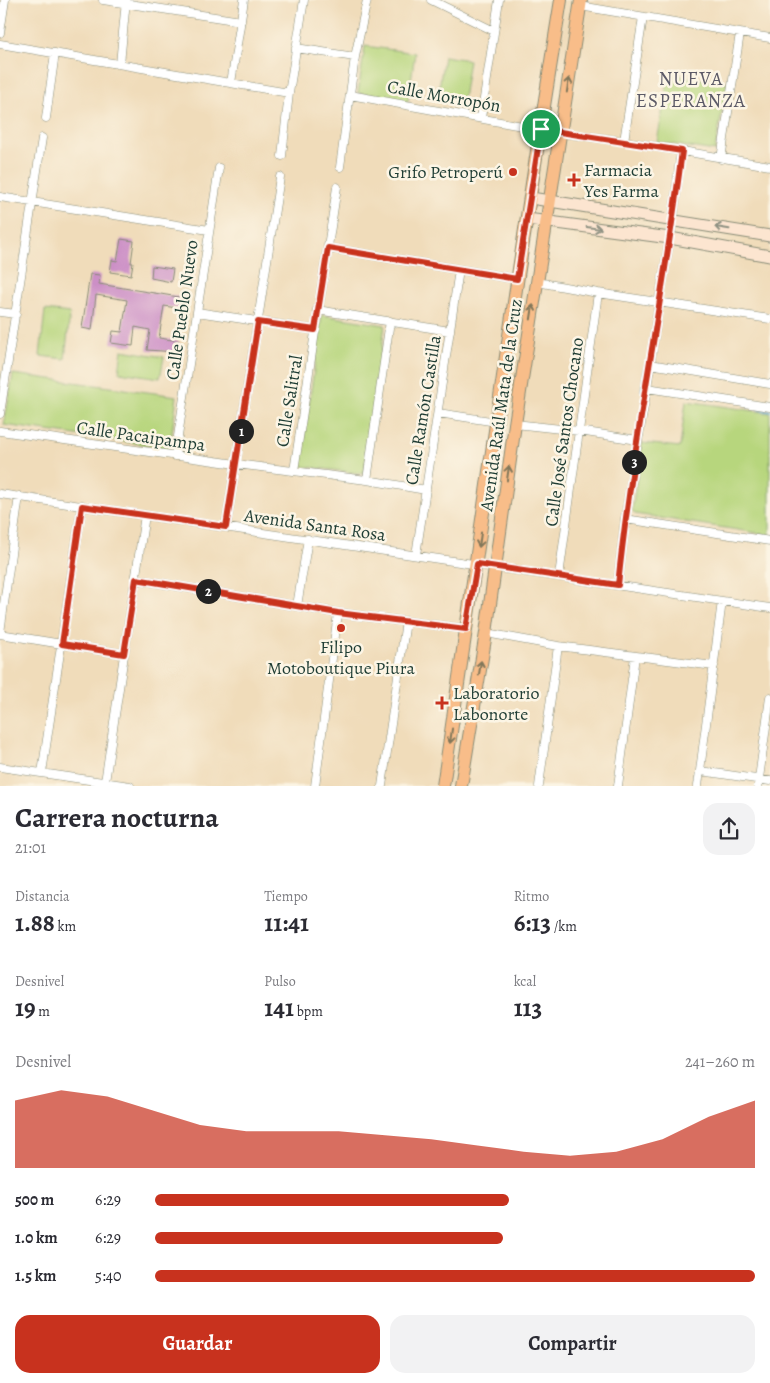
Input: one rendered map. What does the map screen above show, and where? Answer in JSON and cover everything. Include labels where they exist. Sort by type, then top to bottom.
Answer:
[{"type":"main road","name":"Avenida Raúl Mata de la Cruz","points":[[444,786],[517,279],[561,0]]},
{"type":"main road","name":"Avenida Raúl Mata de la Cruz","points":[[461,786],[486,633],[536,282],[581,3]]},
{"type":"street","points":[[0,33],[5,0]]},
{"type":"street","points":[[102,0],[126,2],[241,21]]},
{"type":"street","points":[[231,83],[244,0]]},
{"type":"street","points":[[282,156],[289,93],[304,0]]},
{"type":"street","points":[[340,167],[355,57],[367,0]]},
{"type":"street","points":[[431,0],[494,31]]},
{"type":"street","points":[[480,118],[499,0]]},
{"type":"street","points":[[120,64],[126,2]]},
{"type":"street","points":[[581,3],[643,17],[770,38]]},
{"type":"street","points":[[624,142],[643,17]]},
{"type":"street","points":[[721,158],[740,33]]},
{"type":"street","points":[[0,44],[289,93]]},
{"type":"street","points":[[296,48],[355,57]]},
{"type":"street","points":[[46,118],[55,53]]},
{"type":"street","name":"Calle Morropón","points":[[350,95],[561,133],[770,166]]},
{"type":"street","points":[[0,414],[42,138]]},
{"type":"street","points":[[618,585],[625,519],[673,220],[682,151]]},
{"type":"street","name":"Calle Pueblo Nuevo","points":[[175,456],[219,168]]},
{"type":"street","points":[[226,527],[280,177]]},
{"type":"street","name":"Calle Salitral","points":[[294,470],[337,187]]},
{"type":"street","points":[[0,197],[209,230]]},
{"type":"street","points":[[531,198],[770,236]]},
{"type":"street","points":[[527,219],[670,238],[770,256]]},
{"type":"street","points":[[328,248],[517,279]]},
{"type":"street","name":"Calle Ramón Castilla","points":[[416,554],[459,270]]},
{"type":"street","points":[[536,282],[770,319]]},
{"type":"street","name":"Calle José Santos Chocano","points":[[559,576],[598,293]]},
{"type":"street","points":[[317,310],[450,331]]},
{"type":"street","points":[[0,312],[16,314]]},
{"type":"street","points":[[197,312],[315,330]]},
{"type":"street","points":[[367,480],[390,321]]},
{"type":"street","points":[[650,364],[770,384]]},
{"type":"street","points":[[646,388],[770,408]]},
{"type":"street","points":[[438,412],[497,422]]},
{"type":"street","points":[[515,424],[638,440]]},
{"type":"street","name":"Calle Pacaipampa","points":[[0,430],[175,456],[367,480],[426,490]]},
{"type":"street","name":"Avenida Santa Rosa","points":[[0,494],[416,554],[770,608]]},
{"type":"street","points":[[18,496],[0,633],[124,654]]},
{"type":"street","points":[[42,773],[82,506]]},
{"type":"street","points":[[105,782],[145,515]]},
{"type":"street","points":[[625,519],[770,541]]},
{"type":"street","points":[[297,606],[308,539]]},
{"type":"street","points":[[0,560],[10,562]]},
{"type":"street","points":[[136,579],[338,613],[466,629]]},
{"type":"street","points":[[698,786],[722,601]]},
{"type":"street","points":[[315,786],[338,613]]},
{"type":"street","points":[[382,786],[406,622]]},
{"type":"street","points":[[486,633],[558,646],[714,666]]},
{"type":"street","points":[[539,786],[558,646]]},
{"type":"street","points":[[618,786],[635,656]]},
{"type":"street","points":[[758,782],[770,697]]},
{"type":"street","points":[[0,767],[130,786]]},
{"type":"street","points":[[701,771],[758,782],[770,781]]},
{"type":"green space","points":[[365,46],[415,53],[408,102],[358,93]]},
{"type":"green space","points":[[444,56],[469,60],[462,105],[437,101]]},
{"type":"green space","points":[[669,74],[727,83],[715,151],[657,142]]},
{"type":"green space","points":[[45,310],[70,313],[65,359],[40,356]]},
{"type":"green space","points":[[322,315],[385,325],[364,474],[300,466]]},
{"type":"green space","points":[[122,350],[164,357],[160,378],[119,372]]},
{"type":"green space","points":[[13,374],[177,396],[170,448],[4,425]]},
{"type":"green space","points":[[686,401],[770,413],[770,535],[635,514],[632,510],[642,443],[680,447]]},
{"type":"building","points":[[121,239],[134,241],[131,275],[110,272],[112,260],[117,261]]},
{"type":"building","points":[[152,266],[173,269],[171,282],[151,278]]},
{"type":"building","points":[[90,274],[100,275],[99,284],[185,298],[183,309],[164,306],[159,338],[179,341],[177,352],[147,350],[150,330],[135,327],[133,346],[111,343],[113,331],[122,332],[127,300],[96,295],[92,330],[82,328]]},
{"type":"waterway","points":[[645,391],[642,390],[646,366]]},
{"type":"waterway","points":[[759,409],[770,411]]},
{"type":"place","name":"Grifo Petroperú","points":[[513,172]]},
{"type":"place","name":"Farmacia Yes Farma","points":[[574,180]]},
{"type":"place","name":"Filipo Motoboutique Piura","points":[[341,628]]},
{"type":"place","name":"Laboratorio Labonorte","points":[[442,703]]},
{"type":"district","name":"NUEVA ESPERANZA","points":[[691,89]]},
{"type":"route","points":[[541,129],[682,151],[673,220],[625,519],[618,585],[477,564],[466,629],[338,613],[136,579],[124,654],[62,644],[82,506],[226,527],[258,322],[315,330],[328,248],[517,279],[541,129]]}]
